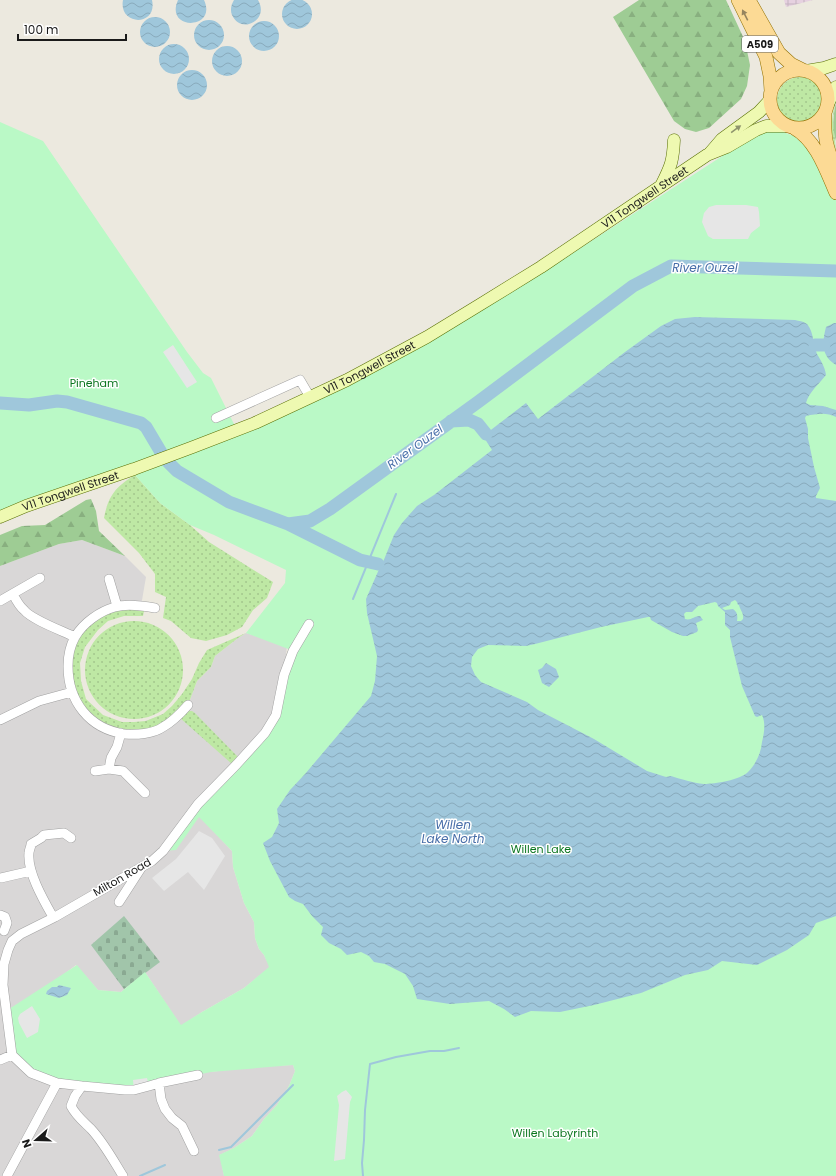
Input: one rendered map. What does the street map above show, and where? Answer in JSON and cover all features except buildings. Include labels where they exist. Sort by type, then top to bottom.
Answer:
[{"type":"main road","name":"A509","points":[[738,0],[766,57],[770,76],[771,108],[774,115],[780,121],[801,132],[823,152],[832,169],[836,193]]},
{"type":"main road","name":"A509","points":[[749,0],[779,53],[791,64],[813,73],[824,83],[829,96],[823,152]]},
{"type":"main road","points":[[771,96],[774,85],[783,75],[796,70],[805,71]]},
{"type":"main road","points":[[790,127],[803,129],[812,126],[820,121],[827,108]]},
{"type":"street","points":[[805,71],[834,65]]},
{"type":"street","points":[[827,108],[836,87]]},
{"type":"street","name":"V11 Tongwell Street","points":[[708,155],[722,138],[759,112],[771,96]]},
{"type":"street","name":"V11 Tongwell Street","points":[[0,517],[26,506],[134,469],[255,423],[347,380],[388,359],[482,304],[541,267],[661,185],[708,155],[727,147],[756,130],[766,126],[790,127]]},
{"type":"street","points":[[661,185],[673,161],[674,140]]},
{"type":"street","points":[[216,418],[300,380],[310,397]]},
{"type":"street","points":[[0,601],[40,578]]},
{"type":"street","points":[[110,579],[117,606]]},
{"type":"street","points":[[13,594],[26,613],[75,637]]},
{"type":"street","points":[[154,608],[141,606],[117,606],[102,612],[84,626],[75,637],[68,661],[68,675],[72,692],[76,703],[93,720],[110,730],[131,735],[154,731],[163,727],[181,713],[188,705]]},
{"type":"street","name":"Milton Road","points":[[12,941],[21,934],[152,861],[163,851],[198,804],[265,733],[276,716],[284,675],[293,651],[309,624]]},
{"type":"street","points":[[0,720],[38,701],[72,692]]},
{"type":"street","points":[[109,769],[111,758],[117,747],[121,733]]},
{"type":"street","points":[[95,771],[109,769],[123,771],[145,793]]},
{"type":"street","points":[[53,917],[31,872],[29,854],[32,844],[44,835],[64,833],[71,838]]},
{"type":"street","points":[[119,902],[142,866]]},
{"type":"street","points":[[1,878],[31,872]]},
{"type":"street","points":[[0,915],[5,917],[7,923],[2,931],[12,941],[4,964],[3,985],[12,1055],[31,1074],[57,1083],[125,1090],[198,1075]]},
{"type":"street","points":[[0,1060],[12,1055]]},
{"type":"street","points":[[7,1176],[57,1083]]},
{"type":"street","points":[[159,1083],[160,1099],[165,1109],[172,1118],[182,1126],[194,1151]]},
{"type":"street","points":[[82,1086],[75,1096],[71,1106],[74,1112],[92,1130],[111,1156],[123,1176]]},
{"type":"shaded area","points":[[784,0],[813,0],[786,7]]},
{"type":"shaded area","points":[[716,205],[746,205],[758,207],[760,226],[751,233],[748,239],[713,239],[708,236],[702,222],[704,213],[709,207]]},
{"type":"shaded area","points":[[173,345],[197,382],[187,388],[163,352]]},
{"type":"shaded area","points":[[82,540],[125,556],[146,577],[141,606],[84,626],[72,692],[116,732],[188,705],[197,681],[211,667],[215,656],[246,633],[287,645],[284,675],[276,715],[199,816],[232,851],[233,867],[244,903],[254,922],[255,938],[259,949],[270,967],[244,988],[181,1026],[145,972],[121,992],[98,990],[76,965],[51,984],[211,1072],[249,1067],[293,1065],[295,1071],[289,1086],[277,1105],[264,1119],[252,1136],[220,1155],[224,1176],[0,1176],[0,566],[59,544]]},
{"type":"shaded area","points":[[199,831],[212,838],[225,856],[204,890],[188,872],[164,891],[152,878],[176,859]]},
{"type":"shaded area","points":[[32,1006],[40,1019],[38,1032],[27,1038],[18,1018],[20,1014]]},
{"type":"shaded area","points":[[147,1078],[149,1086],[134,1090],[133,1080]]},
{"type":"shaded area","points":[[346,1090],[352,1097],[350,1102],[345,1159],[334,1161],[339,1105],[337,1096]]},
{"type":"green space","points":[[639,0],[726,0],[745,41],[750,65],[747,86],[741,99],[709,128],[696,132],[685,129],[674,121],[613,17]]},
{"type":"green space","points":[[800,77],[813,81],[819,87],[823,100],[819,113],[813,119],[800,123],[787,119],[781,113],[777,100],[781,87],[787,81]]},
{"type":"green space","points":[[836,100],[833,118],[836,150],[832,125],[833,112]]},
{"type":"green space","points":[[836,103],[836,141],[833,122]]},
{"type":"green space","name":"Willen Lake","points":[[0,122],[43,141],[187,352],[203,373],[211,378],[237,430],[255,423],[559,262],[750,138],[765,131],[783,132],[794,136],[808,148],[836,193],[836,1176],[224,1176],[219,1155],[234,1148],[252,1136],[264,1119],[277,1105],[289,1086],[295,1071],[293,1065],[211,1072],[149,1086],[82,1086],[31,1073],[12,1055],[6,1011],[77,965],[98,990],[121,992],[145,972],[181,1025],[244,988],[269,967],[255,938],[254,922],[244,903],[233,867],[232,851],[199,817],[176,850],[163,851],[276,716],[291,650],[246,633],[285,583],[286,570],[190,525],[160,503],[135,475],[134,469],[0,517]]},
{"type":"green space","points":[[135,475],[160,503],[190,525],[209,542],[273,582],[267,598],[253,610],[242,627],[227,635],[206,641],[191,638],[171,621],[163,618],[166,597],[155,592],[155,574],[139,553],[104,518],[108,504],[114,492],[123,483]]},
{"type":"green space","points":[[91,499],[96,511],[99,531],[125,556],[82,540],[59,544],[0,566],[0,535],[22,526],[45,525],[86,500]]},
{"type":"green space","points":[[145,606],[143,616],[124,616],[108,621],[98,630],[85,647],[80,663],[81,681],[86,699],[103,715],[122,722],[146,721],[163,714],[182,694],[192,679],[207,650],[246,633],[215,656],[211,667],[197,681],[188,705],[181,713],[142,734],[101,726],[72,692],[73,642],[101,612]]},
{"type":"green space","points":[[134,621],[153,624],[169,635],[180,651],[183,670],[180,689],[169,705],[153,716],[134,719],[115,716],[99,705],[88,689],[85,670],[88,651],[99,635],[115,624]]},
{"type":"green space","points":[[188,711],[195,713],[238,757],[232,764],[180,718]]},
{"type":"green space","points":[[124,916],[160,962],[124,989],[91,945]]},
{"type":"water","points":[[297,-1],[308,3],[312,14],[308,25],[297,29],[286,25],[282,14],[286,3]]},
{"type":"water","points":[[123,0],[152,0],[152,9],[149,15],[144,19],[132,19],[126,15],[123,9]]},
{"type":"water","points":[[178,0],[204,0],[206,10],[204,17],[191,23],[184,22],[178,17],[176,10]]},
{"type":"water","points":[[234,0],[258,0],[261,7],[260,14],[257,19],[247,24],[242,24],[236,21],[231,11]]},
{"type":"water","points":[[155,17],[166,21],[170,32],[166,43],[155,47],[144,43],[140,32],[144,21]]},
{"type":"water","points":[[209,20],[220,24],[224,35],[220,46],[209,50],[198,46],[194,35],[198,24]]},
{"type":"water","points":[[264,21],[275,25],[279,36],[275,47],[264,51],[253,47],[249,36],[253,25]]},
{"type":"water","points":[[174,44],[185,48],[189,59],[185,70],[174,74],[163,70],[159,59],[163,48]]},
{"type":"water","points":[[227,46],[238,50],[242,61],[238,72],[227,76],[216,72],[212,61],[216,50]]},
{"type":"water","points":[[192,70],[203,74],[207,85],[203,96],[192,100],[181,96],[177,85],[181,74]]},
{"type":"water","name":"Willen Lake North","points":[[695,317],[795,320],[806,323],[811,331],[817,354],[824,367],[826,375],[807,399],[806,403],[836,410],[836,417],[829,414],[821,414],[806,416],[805,418],[814,467],[820,488],[816,498],[836,501],[836,916],[816,923],[809,935],[787,950],[757,965],[722,961],[708,970],[685,975],[641,993],[560,1012],[531,1011],[515,1017],[489,1001],[450,1004],[417,999],[413,986],[405,974],[385,964],[374,962],[369,956],[361,952],[347,955],[341,949],[329,943],[321,935],[323,927],[303,904],[289,897],[270,861],[263,843],[272,837],[279,823],[277,809],[290,790],[371,696],[375,681],[377,656],[367,613],[366,599],[380,567],[378,564],[383,562],[394,535],[402,523],[417,506],[434,495],[492,450],[483,436],[526,403],[538,419],[625,352],[661,326],[675,319]],"holes":[[[735,600],[743,615],[743,619],[741,621],[737,621],[737,614],[733,609],[725,610],[722,608],[730,605],[731,602]],[[715,602],[725,612],[725,625],[730,630],[730,637],[742,686],[755,716],[757,717],[762,715],[764,725],[761,750],[758,758],[744,775],[727,781],[704,784],[671,776],[666,777],[647,771],[594,739],[538,710],[527,702],[481,682],[475,675],[471,666],[472,657],[478,649],[488,645],[526,646],[648,617],[672,632],[687,636],[697,632],[698,630],[696,623],[703,620],[700,616],[685,619],[684,614],[686,612],[692,612],[698,606]]]},
{"type":"water","points":[[836,323],[836,365],[828,358],[823,344],[826,327]]},
{"type":"water","points":[[546,663],[556,669],[559,677],[549,687],[542,683],[538,670]]},
{"type":"water","points":[[59,985],[71,988],[67,995],[59,998],[46,994],[52,987],[57,987]]},
{"type":"waterway","name":"River Ouzel","points":[[0,403],[29,405],[57,401],[67,402],[141,423],[146,427],[165,459],[177,471],[229,502],[288,524],[310,521],[330,509],[478,402],[633,286],[671,266],[836,271]]},
{"type":"waterway","points":[[815,345],[824,345]]},
{"type":"waterway","points":[[451,421],[469,420],[478,424],[486,434]]},
{"type":"waterway","points":[[353,599],[396,494]]},
{"type":"waterway","points":[[288,524],[360,560],[378,564]]},
{"type":"waterway","points":[[363,1176],[362,1163],[365,1110],[370,1064],[396,1057],[459,1048]]},
{"type":"waterway","points":[[219,1150],[231,1147],[293,1085]]},
{"type":"waterway","points":[[140,1176],[165,1165]]},
{"type":"park label","name":"Pineham","points":[[94,383]]},
{"type":"park label","name":"Willen Labyrinth","points":[[555,1133]]}]
